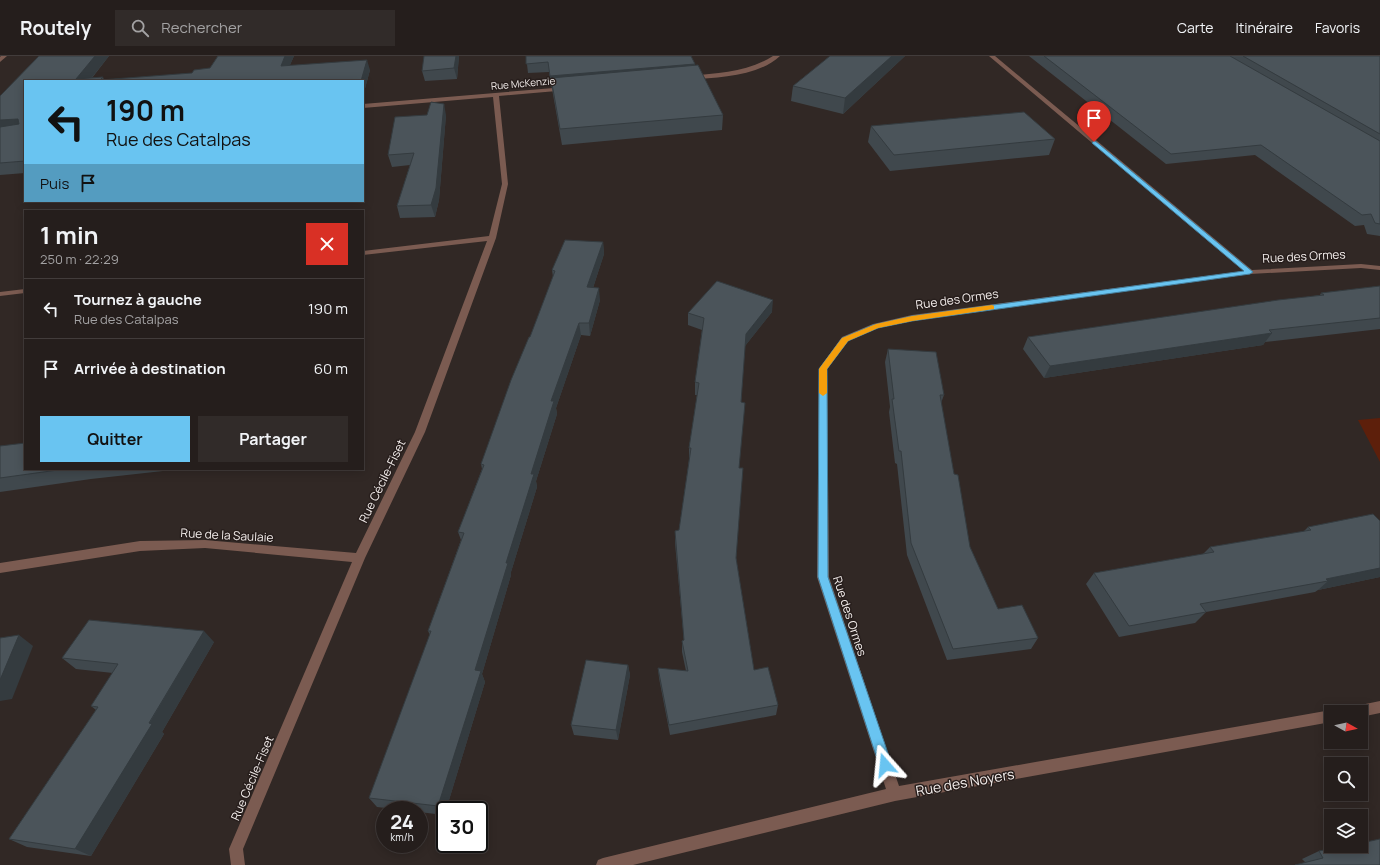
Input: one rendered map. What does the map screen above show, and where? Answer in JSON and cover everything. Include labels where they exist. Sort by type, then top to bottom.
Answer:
[{"type":"street","points":[[0,60],[4,56]]},
{"type":"street","points":[[684,78],[730,74],[761,66],[776,56]]},
{"type":"street","points":[[992,56],[1250,272]]},
{"type":"street","name":"Rue McKenzie","points":[[364,106],[570,89]]},
{"type":"street","name":"Rue Cécile-Fiset","points":[[238,865],[236,849],[359,558],[420,432],[492,238],[505,184],[496,96]]},
{"type":"street","points":[[364,253],[492,238]]},
{"type":"street","name":"Rue des Ormes","points":[[895,794],[823,577],[823,369],[845,339],[876,326],[912,318],[1250,272],[1361,266],[1380,268]]},
{"type":"street","points":[[0,294],[24,291]]},
{"type":"street","name":"Rue de la Saulaie","points":[[0,568],[140,546],[205,544],[359,558]]},
{"type":"street","points":[[1368,709],[1380,707]]},
{"type":"street","name":"Rue des Noyers","points":[[603,865],[895,794],[1324,717]]},
{"type":"shaded area","points":[[1380,418],[1380,462],[1358,420]]},
{"type":"building","points":[[39,56],[95,56],[76,79],[103,77],[100,80],[24,80],[24,161],[0,163],[0,127],[19,124],[18,119],[0,120],[0,96]]},
{"type":"building","points":[[218,56],[285,56],[281,66],[367,60],[361,80],[100,80],[192,73],[194,70],[210,68]]},
{"type":"building","points":[[424,56],[456,56],[454,68],[422,71]]},
{"type":"building","points":[[526,56],[691,56],[695,64],[550,76],[548,62],[526,64]]},
{"type":"building","points":[[830,56],[892,56],[845,98],[793,86]]},
{"type":"building","points":[[1044,56],[1230,56],[1380,141],[1380,224],[1375,223],[1371,214],[1362,215],[1261,145],[1171,154]]},
{"type":"building","points":[[1243,56],[1380,56],[1380,134]]},
{"type":"building","points":[[698,65],[723,115],[560,129],[551,78]]},
{"type":"building","points":[[431,102],[444,104],[436,188],[431,205],[397,206],[414,153],[388,155],[395,117],[427,115]]},
{"type":"building","points":[[1024,112],[1055,139],[894,155],[871,126]]},
{"type":"building","points":[[565,240],[603,242],[587,287],[599,288],[589,323],[579,323],[551,401],[554,401],[531,474],[534,474],[475,670],[481,671],[440,801],[436,801],[436,806],[428,805],[428,801],[395,801],[369,798],[431,631],[428,631],[464,533],[458,532],[484,465],[481,464],[511,380],[530,337],[555,271],[552,270]]},
{"type":"building","points":[[717,281],[773,300],[746,334],[741,402],[745,403],[739,468],[743,468],[736,558],[754,670],[768,667],[778,705],[669,725],[658,668],[688,671],[682,641],[684,640],[675,531],[679,530],[691,448],[689,448],[699,383],[695,382],[704,318],[688,313]]},
{"type":"building","points":[[1380,286],[1380,318],[1269,330],[1272,333],[1050,366],[1028,337],[1278,300],[1324,295],[1321,293]]},
{"type":"building","points":[[888,349],[936,352],[944,395],[940,395],[954,474],[958,475],[970,547],[998,609],[1022,605],[1038,638],[953,649],[911,543],[901,451],[899,451],[892,399],[894,399]]},
{"type":"building","points":[[24,443],[24,470],[58,470],[0,478],[0,446]]},
{"type":"building","points":[[1373,514],[1380,521],[1380,568],[1326,579],[1328,581],[1200,604],[1206,612],[1129,626],[1094,573],[1214,552],[1210,547],[1311,530],[1308,527]]},
{"type":"building","points":[[89,620],[204,631],[149,723],[152,724],[75,849],[9,839],[98,707],[91,706],[118,664],[62,658]]},
{"type":"building","points":[[19,635],[0,680],[0,638]]},
{"type":"building","points":[[586,660],[628,665],[616,730],[571,725]]},
{"type":"building","points":[[1380,839],[1380,865],[1295,865],[1323,858],[1319,851],[1324,850],[1324,853],[1368,853],[1368,842]]},
{"type":"slow traffic","points":[[823,393],[823,369],[845,339],[876,326],[912,318],[992,307]]},
{"type":"route","points":[[885,765],[823,577],[823,369],[845,339],[876,326],[912,318],[1250,272],[1094,142]]}]
